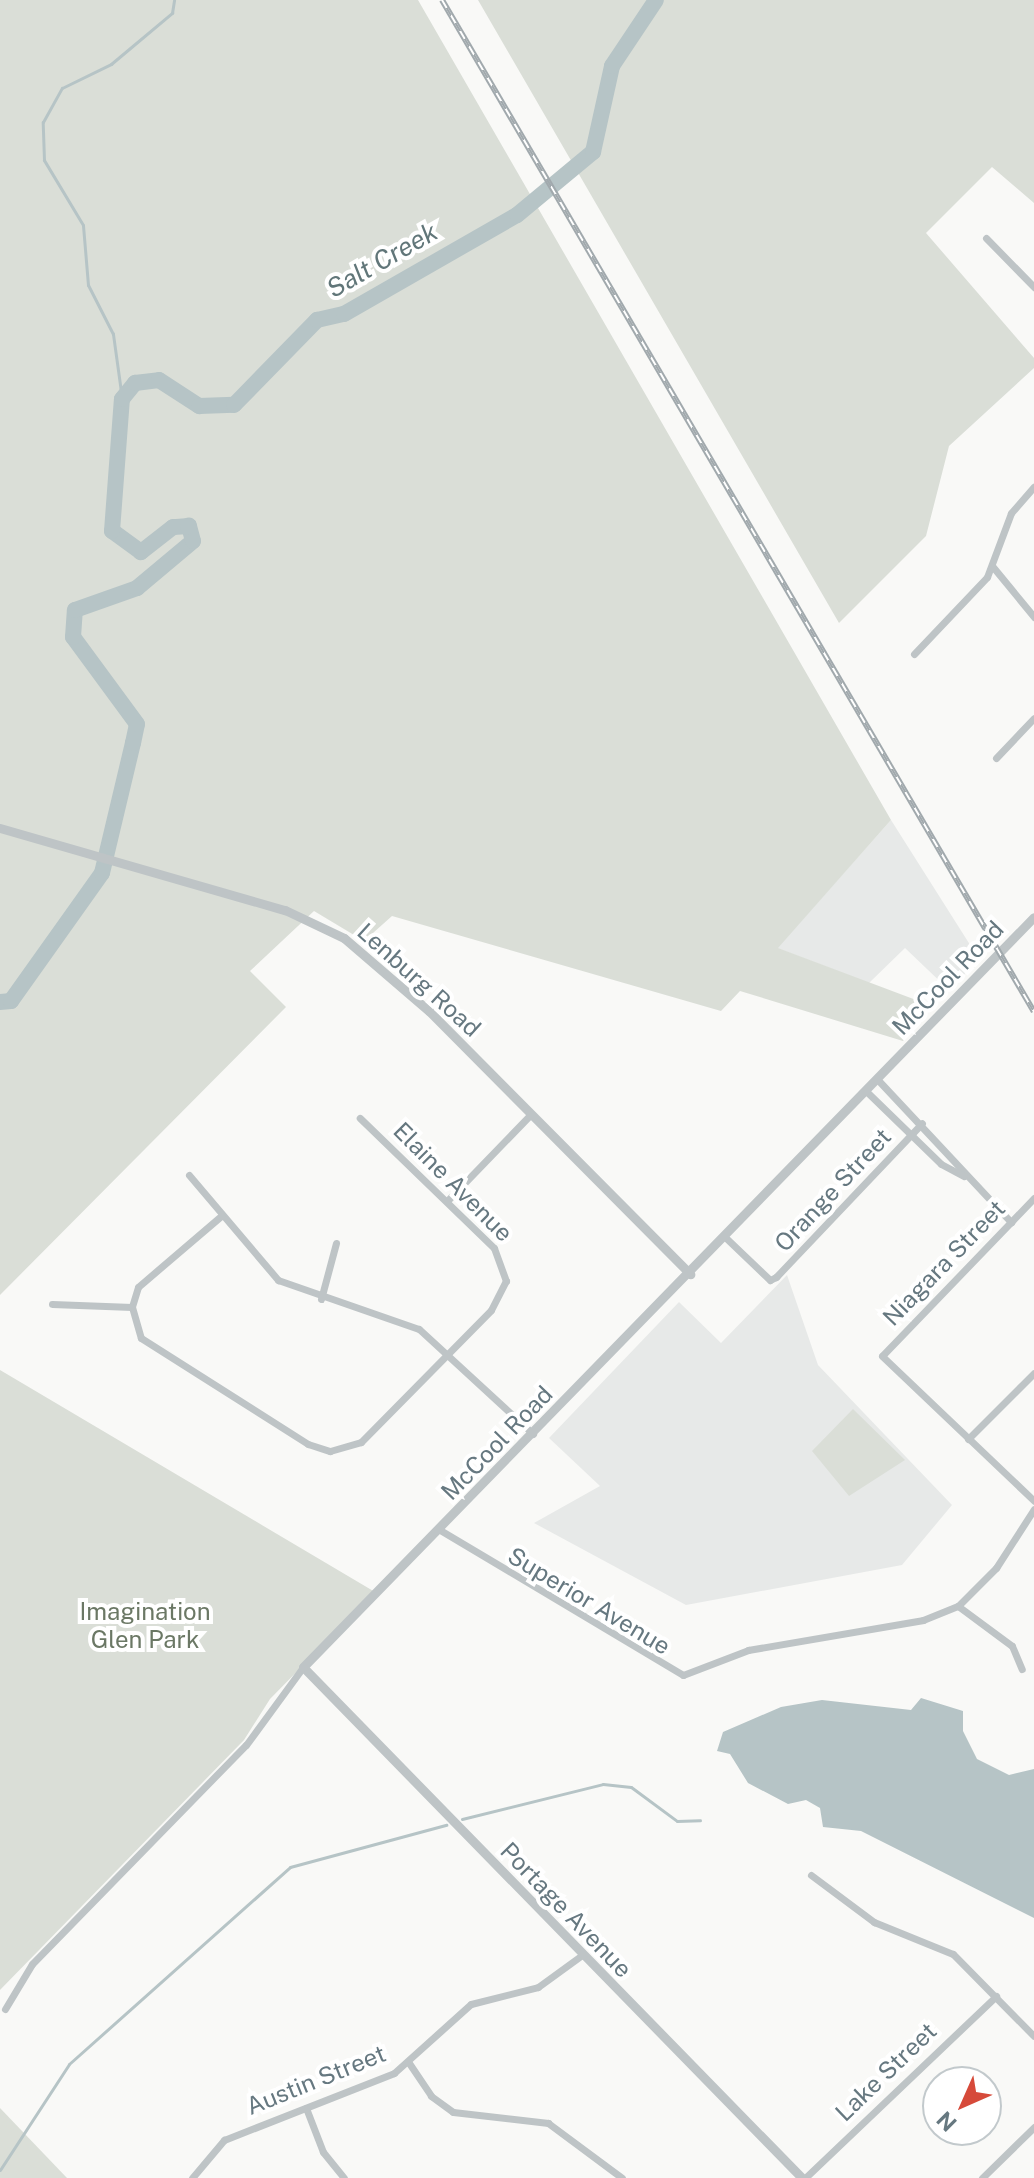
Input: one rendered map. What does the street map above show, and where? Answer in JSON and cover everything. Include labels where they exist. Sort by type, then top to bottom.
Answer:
[{"type":"street","points":[[986,238],[1034,287]]},
{"type":"street","points":[[914,654],[993,567],[1011,513],[1034,487]]},
{"type":"street","points":[[993,567],[1034,617]]},
{"type":"street","points":[[996,758],[1034,718]]},
{"type":"street","name":"Lenburg Road","points":[[0,828],[285,910],[344,938],[531,1114],[690,1274]]},
{"type":"street","name":"McCool Road","points":[[5,2009],[32,1964],[233,1759],[303,1667],[726,1238],[1034,917]]},
{"type":"street","points":[[878,1080],[922,1123],[966,1177],[1011,1222]]},
{"type":"street","points":[[867,1092],[911,1135],[966,1177]]},
{"type":"street","points":[[447,1201],[531,1114]]},
{"type":"street","name":"Elaine Avenue","points":[[132,1307],[135,1328],[153,1351],[330,1451],[361,1442],[499,1301],[506,1281],[499,1254],[360,1118]]},
{"type":"street","name":"Orange Street","points":[[726,1238],[770,1280],[922,1123]]},
{"type":"street","points":[[189,1175],[267,1272],[321,1299],[407,1324],[448,1354],[533,1434]]},
{"type":"street","name":"Niagara Street","points":[[968,1439],[882,1356],[1034,1198]]},
{"type":"street","points":[[52,1304],[132,1307],[144,1279],[221,1216]]},
{"type":"street","points":[[321,1299],[336,1243]]},
{"type":"street","points":[[1034,1373],[968,1439],[1034,1501]]},
{"type":"street","points":[[1022,1669],[1012,1646],[958,1606],[996,1568],[1034,1509]]},
{"type":"street","name":"Superior Avenue","points":[[440,1530],[683,1675],[748,1650],[923,1620],[958,1606]]},
{"type":"street","name":"Portage Avenue","points":[[303,1667],[582,1955],[804,2178]]},
{"type":"street","points":[[811,1875],[874,1922],[953,1954],[1034,2036]]},
{"type":"street","name":"Austin Street","points":[[192,2178],[224,2140],[409,2063],[471,2004],[538,1987],[582,1955]]},
{"type":"street","name":"Lake Street","points":[[804,2178],[996,1996]]},
{"type":"street","points":[[409,2063],[431,2096],[453,2112],[548,2123],[622,2178]]},
{"type":"street","points":[[306,2108],[323,2152],[344,2178]]},
{"type":"street","points":[[982,2178],[1034,2127]]},
{"type":"shaded area","points":[[891,820],[979,959],[949,990],[905,948],[869,983],[777,948]]},
{"type":"shaded area","points":[[787,1275],[818,1365],[952,1505],[902,1565],[686,1605],[534,1523],[600,1486],[549,1438],[679,1302],[721,1343]]},
{"type":"shaded area","points":[[921,1698],[963,1711],[963,1731],[977,1759],[1009,1775],[1034,1769],[1034,1918],[861,1831],[823,1827],[820,1808],[806,1800],[788,1804],[748,1783],[730,1754],[717,1751],[723,1732],[781,1707],[822,1700],[911,1710]]},
{"type":"green space","points":[[0,0],[418,0],[891,820],[778,948],[932,1006],[903,1041],[740,991],[721,1011],[392,916],[364,941],[314,911],[250,971],[286,1007],[0,1295]]},
{"type":"green space","points":[[478,0],[1034,0],[1034,203],[992,167],[926,233],[1034,358],[1034,368],[949,446],[926,536],[839,623]]},
{"type":"green space","name":"Imagination Glen Park","points":[[0,1370],[375,1592],[270,1699],[244,1740],[0,1990]]},
{"type":"green space","points":[[853,1409],[905,1460],[849,1496],[812,1451]]},
{"type":"green space","points":[[0,2108],[67,2178],[0,2178]]},
{"type":"waterway","points":[[122,399],[113,334],[88,285],[83,225],[44,160],[43,122],[62,88],[111,64],[172,13],[174,0]]},
{"type":"waterway","name":"Salt Creek","points":[[0,1002],[11,1001],[102,873],[137,724],[73,637],[75,610],[137,588],[193,541],[189,526],[173,527],[141,552],[112,531],[122,399],[135,383],[159,380],[199,406],[234,405],[317,320],[344,314],[517,215],[593,152],[612,66],[656,0]]},
{"type":"waterway","points":[[462,1819],[603,1784],[631,1787],[677,1821],[700,1820]]},
{"type":"waterway","points":[[0,2170],[69,2064],[290,1867],[446,1825]]},
{"type":"railway","points":[[442,0],[1034,1012]]}]
